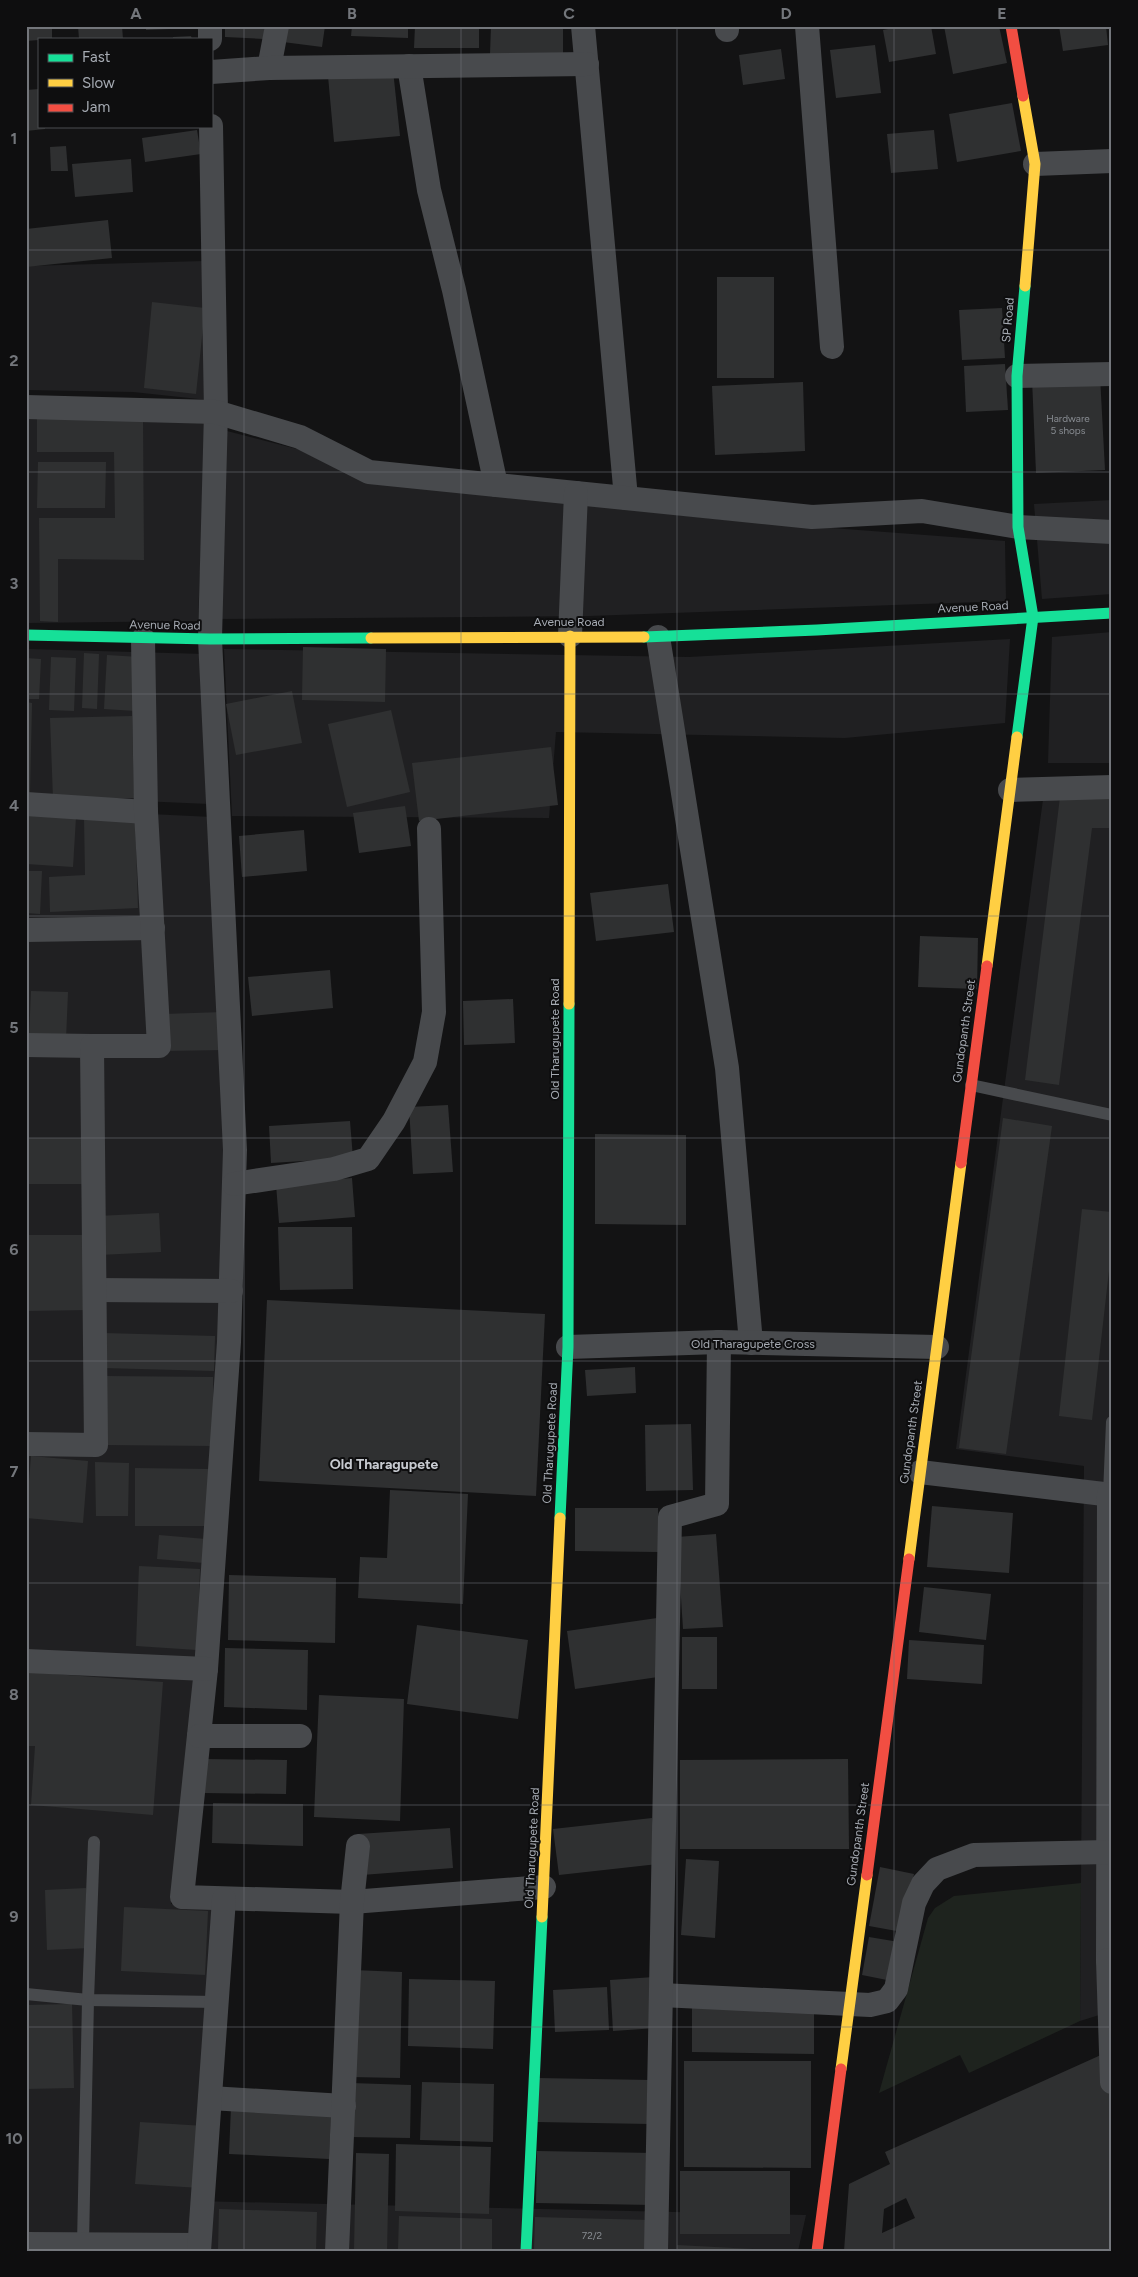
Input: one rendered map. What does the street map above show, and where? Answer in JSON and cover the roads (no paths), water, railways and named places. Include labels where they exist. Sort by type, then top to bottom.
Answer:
[{"type":"street","points":[[269,68],[277,26]]},
{"type":"street","points":[[583,26],[626,498]]},
{"type":"street","points":[[807,26],[832,347]]},
{"type":"street","name":"SP Road","points":[[1011,26],[1034,164],[1016,376],[1018,527],[1033,617]]},
{"type":"street","points":[[212,72],[269,68],[587,64]]},
{"type":"street","points":[[409,66],[429,190],[454,290],[496,485]]},
{"type":"street","points":[[211,128],[216,412],[210,639],[235,1150],[229,1352],[206,1669],[182,1897],[352,1902],[544,1887]]},
{"type":"street","points":[[1034,164],[1112,162]]},
{"type":"street","points":[[1016,376],[1112,374]]},
{"type":"street","points":[[26,407],[216,412],[300,437],[369,472],[812,517],[922,510],[1018,527],[1112,532]]},
{"type":"street","points":[[570,636],[576,493]]},
{"type":"street","name":"Avenue Road","points":[[26,635],[210,639],[658,637],[1112,613]]},
{"type":"street","name":"Gundopanth Street","points":[[817,2251],[1033,617]]},
{"type":"street","name":"Old Tharugupete Road","points":[[526,2251],[568,1347],[570,636]]},
{"type":"street","points":[[658,637],[726,1068],[751,1343]]},
{"type":"street","points":[[26,1045],[159,1046],[146,812],[143,638]]},
{"type":"street","points":[[1010,790],[1112,787]]},
{"type":"street","points":[[26,804],[146,812]]},
{"type":"street","points":[[234,1184],[334,1169],[368,1159],[394,1121],[425,1062],[434,1012],[429,829]]},
{"type":"street","points":[[26,930],[153,928]]},
{"type":"street","points":[[26,1444],[96,1445],[92,1046]]},
{"type":"street","points":[[95,1290],[231,1291]]},
{"type":"street","points":[[656,2251],[670,1517],[717,1504],[719,1342]]},
{"type":"street","name":"Old Tharagupete Cross","points":[[568,1347],[719,1342],[937,1347]]},
{"type":"street","points":[[920,1472],[1110,1495],[1108,1852],[1112,2082]]},
{"type":"street","points":[[26,1661],[206,1669]]},
{"type":"street","points":[[199,1736],[300,1736]]},
{"type":"street","points":[[337,2251],[352,1902],[358,1846]]},
{"type":"street","points":[[661,1995],[870,2005],[886,2001],[896,1989],[914,1903],[923,1884],[937,1869],[974,1855],[1108,1852]]},
{"type":"street","points":[[26,2244],[199,2248],[224,1899]]},
{"type":"street","points":[[210,2098],[344,2106]]},
{"type":"lane","points":[[971,1084],[1112,1115]]},
{"type":"lane","points":[[1110,1495],[1112,1422]]},
{"type":"lane","points":[[83,2244],[88,2000],[94,1842]]},
{"type":"lane","points":[[26,1994],[88,2000],[217,2002]]},
{"type":"district","name":"Old Tharagupete","points":[[384,1464]]}]
